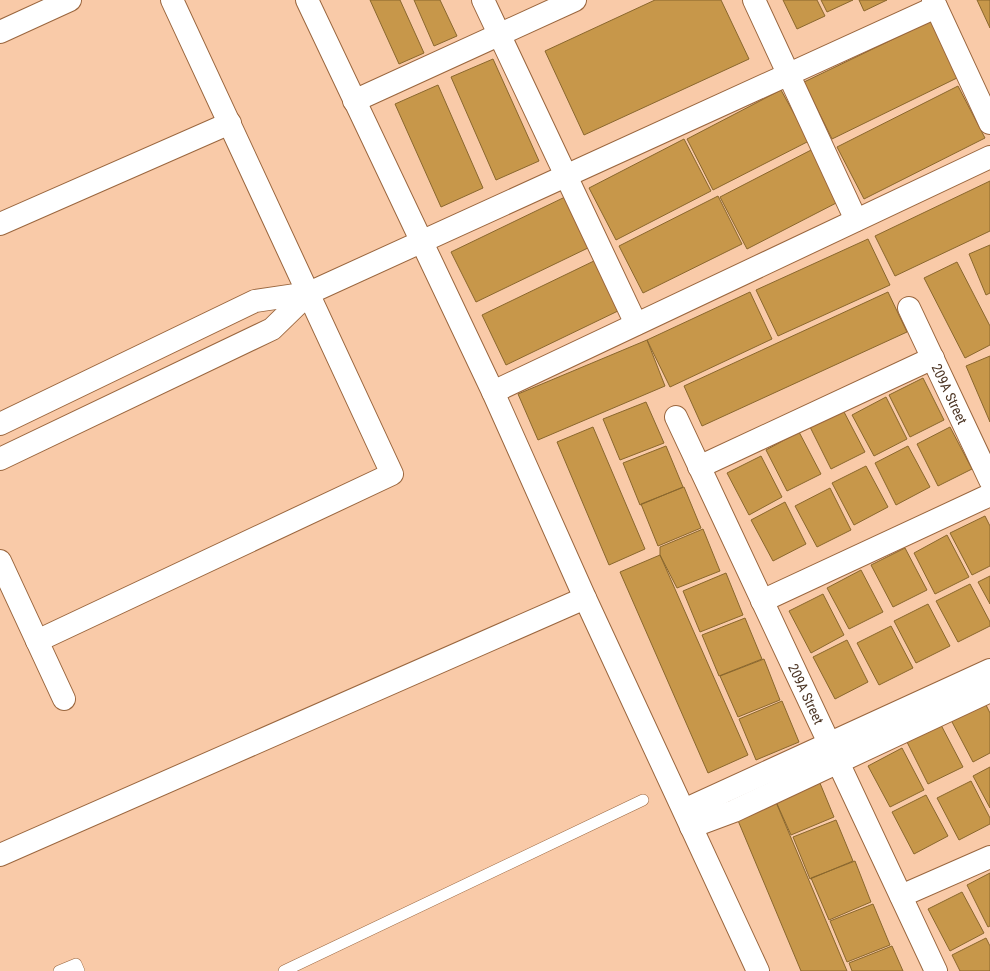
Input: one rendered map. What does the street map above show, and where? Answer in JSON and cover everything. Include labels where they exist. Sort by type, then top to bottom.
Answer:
[{"type":"street","points":[[0,32],[70,0]]},
{"type":"street","points":[[37,641],[392,474],[172,0]]},
{"type":"street","points":[[307,0],[493,392],[585,598],[758,971]]},
{"type":"street","points":[[483,0],[636,324]]},
{"type":"street","points":[[354,101],[575,0]]},
{"type":"street","points":[[754,0],[856,220]]},
{"type":"street","points":[[0,424],[255,301],[309,293],[788,74],[935,3],[990,123]]},
{"type":"street","points":[[0,224],[230,123]]},
{"type":"street","points":[[493,392],[990,157]]},
{"type":"street","points":[[0,459],[272,329],[309,293]]},
{"type":"street","name":"209A Street","points":[[909,308],[990,480]]},
{"type":"street","points":[[699,467],[933,358]]},
{"type":"street","name":"209A Street","points":[[676,417],[936,971]]},
{"type":"street","points":[[762,601],[990,495]]},
{"type":"street","points":[[0,561],[64,699]]},
{"type":"street","points":[[0,855],[585,598]]},
{"type":"street","points":[[688,819],[834,751],[990,670]]},
{"type":"street","points":[[834,751],[990,691]]},
{"type":"street","points":[[901,896],[990,857]]},
{"type":"lane","points":[[284,971],[643,800]]},
{"type":"lane","points":[[59,971],[76,964],[79,971]]},
{"type":"building","points":[[370,0],[400,0],[424,53],[399,64]]},
{"type":"building","points":[[414,0],[440,0],[457,36],[434,46]]},
{"type":"building","points":[[655,0],[721,0],[749,59],[584,135],[545,51]]},
{"type":"building","points":[[783,0],[817,0],[825,16],[797,29]]},
{"type":"building","points":[[821,0],[853,0],[827,12]]},
{"type":"building","points":[[859,0],[887,0],[864,11]]},
{"type":"building","points":[[977,0],[990,0],[990,28]]},
{"type":"building","points":[[931,21],[959,77],[832,139],[804,82]]},
{"type":"building","points":[[493,59],[539,161],[496,180],[451,77]]},
{"type":"building","points":[[438,85],[483,188],[441,207],[395,104]]},
{"type":"building","points":[[958,86],[985,138],[864,199],[837,147]]},
{"type":"building","points":[[781,90],[809,141],[713,190],[687,139]]},
{"type":"building","points":[[684,139],[711,191],[616,240],[589,188]]},
{"type":"building","points":[[815,148],[842,200],[747,249],[720,197]]},
{"type":"building","points":[[990,181],[990,231],[895,276],[875,236]]},
{"type":"building","points":[[718,196],[742,244],[643,293],[619,246]]},
{"type":"building","points":[[565,197],[590,247],[476,302],[451,252]]},
{"type":"building","points":[[868,239],[890,285],[778,336],[756,290]]},
{"type":"building","points":[[990,245],[990,293],[986,295],[969,254]]},
{"type":"building","points":[[596,260],[620,310],[506,365],[482,315]]},
{"type":"building","points":[[957,262],[990,326],[990,345],[965,358],[924,278]]},
{"type":"building","points":[[750,292],[772,339],[670,387],[647,340]]},
{"type":"building","points":[[888,292],[907,332],[702,426],[684,386]]},
{"type":"building","points":[[647,340],[665,386],[538,440],[518,394]]},
{"type":"building","points":[[990,356],[990,422],[966,366]]},
{"type":"building","points":[[923,378],[944,420],[910,437],[889,395]]},
{"type":"building","points":[[886,397],[907,439],[874,456],[852,415]]},
{"type":"building","points":[[646,402],[664,443],[620,460],[603,419]]},
{"type":"building","points":[[843,410],[865,452],[831,469],[810,427]]},
{"type":"building","points":[[593,427],[645,549],[609,565],[557,442]]},
{"type":"building","points":[[950,427],[972,469],[938,486],[917,444]]},
{"type":"building","points":[[799,432],[821,474],[787,491],[766,450]]},
{"type":"building","points":[[666,446],[683,487],[640,505],[623,463]]},
{"type":"building","points":[[908,446],[930,487],[896,505],[875,463]]},
{"type":"building","points":[[761,456],[782,497],[749,515],[727,473]]},
{"type":"building","points":[[866,466],[888,507],[854,525],[832,483]]},
{"type":"building","points":[[684,487],[701,528],[658,546],[641,504]]},
{"type":"building","points":[[830,488],[851,530],[817,547],[795,506]]},
{"type":"building","points":[[785,502],[806,544],[773,561],[751,520]]},
{"type":"building","points":[[985,516],[990,526],[990,566],[972,575],[950,533]]},
{"type":"building","points":[[703,529],[720,571],[677,588],[660,555],[660,547]]},
{"type":"building","points":[[947,535],[969,577],[935,594],[914,553]]},
{"type":"building","points":[[905,548],[927,590],[893,607],[871,565]]},
{"type":"building","points":[[660,555],[748,755],[708,773],[620,572]]},
{"type":"building","points":[[861,570],[883,612],[849,629],[827,588]]},
{"type":"building","points":[[726,573],[743,615],[700,632],[683,591]]},
{"type":"building","points":[[990,576],[990,604],[978,582]]},
{"type":"building","points":[[970,584],[990,622],[990,626],[958,642],[936,601]]},
{"type":"building","points":[[823,594],[844,635],[811,653],[789,611]]},
{"type":"building","points":[[928,604],[950,646],[916,663],[894,621]]},
{"type":"building","points":[[745,618],[762,659],[719,676],[702,635]]},
{"type":"building","points":[[891,626],[913,668],[879,685],[857,643]]},
{"type":"building","points":[[847,640],[868,682],[835,699],[813,657]]},
{"type":"building","points":[[764,659],[780,700],[738,717],[720,676]]},
{"type":"building","points":[[782,701],[799,742],[756,760],[739,719]]},
{"type":"building","points":[[985,703],[990,713],[990,753],[973,762],[951,720]]},
{"type":"building","points":[[941,725],[963,767],[928,784],[907,742]]},
{"type":"building","points":[[902,748],[924,790],[890,807],[868,766]]},
{"type":"building","points":[[990,767],[990,808],[973,776]]},
{"type":"building","points":[[817,776],[834,817],[791,835],[773,795]]},
{"type":"building","points":[[971,781],[990,818],[990,824],[959,840],[937,798]]},
{"type":"building","points":[[773,795],[847,971],[801,971],[734,811]]},
{"type":"building","points":[[926,795],[948,836],[914,854],[892,812]]},
{"type":"building","points":[[836,820],[853,861],[810,879],[793,837]]},
{"type":"building","points":[[855,861],[871,902],[829,920],[811,878]]},
{"type":"building","points":[[990,873],[990,926],[988,927],[967,885]]},
{"type":"building","points":[[962,892],[984,933],[950,951],[928,909]]},
{"type":"building","points":[[873,904],[890,945],[847,962],[830,921]]},
{"type":"building","points":[[986,938],[990,946],[990,971],[960,971],[952,955]]},
{"type":"building","points":[[892,946],[903,971],[852,971],[849,963]]}]
